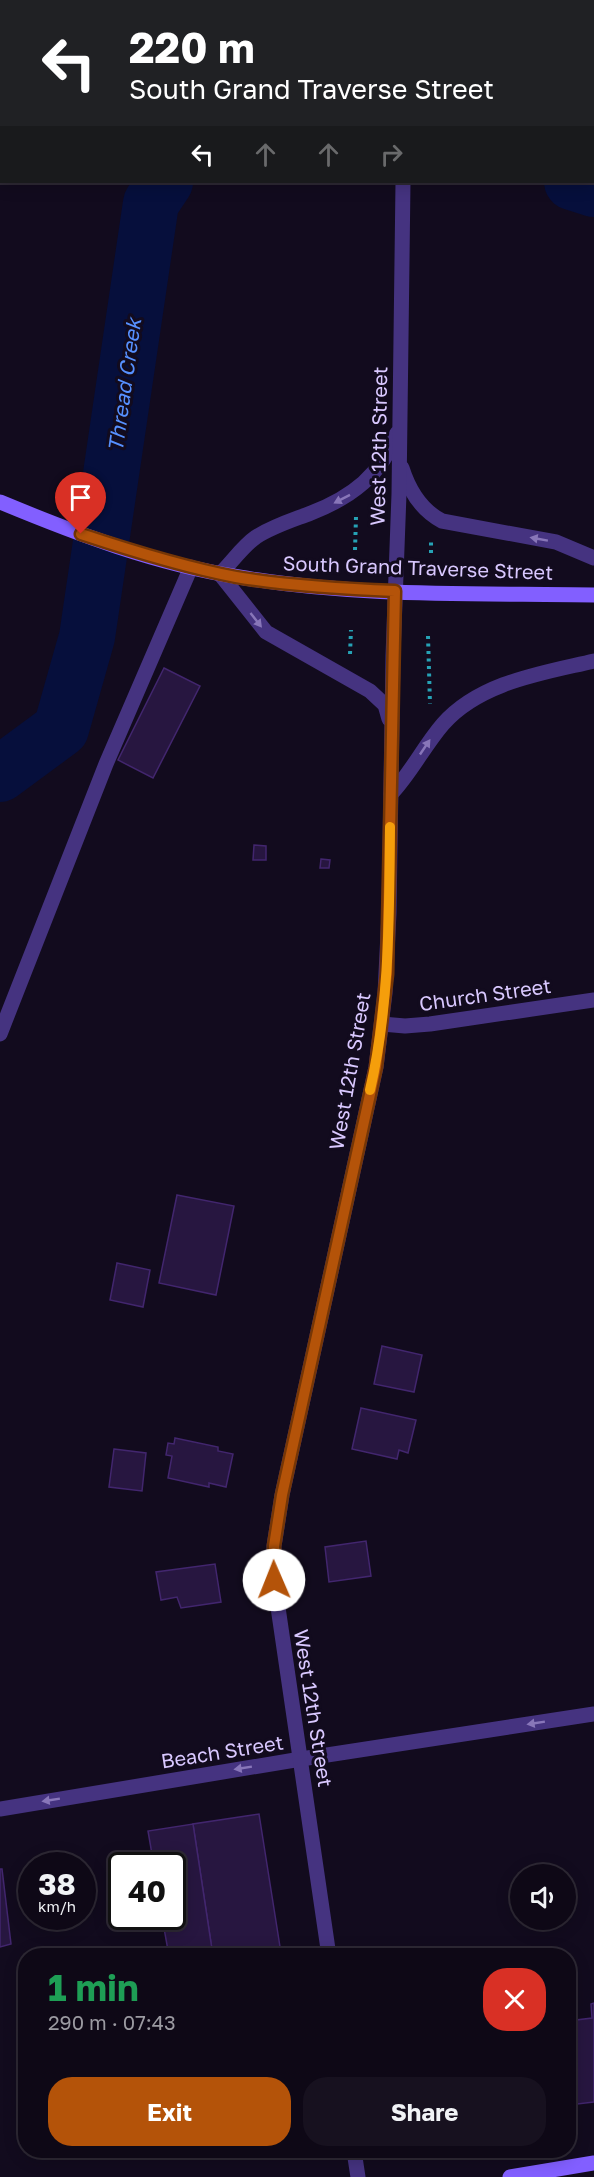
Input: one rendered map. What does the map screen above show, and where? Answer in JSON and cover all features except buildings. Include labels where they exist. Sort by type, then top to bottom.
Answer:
[{"type":"main road","name":"South Grand Traverse Street","points":[[0,502],[67,530],[154,558],[220,574],[289,585],[395,591],[594,595]]},
{"type":"main road","points":[[510,2177],[534,2175],[594,2163]]},
{"type":"street","name":"West 12th Street","points":[[328,1948],[281,1635],[274,1580],[274,1546],[287,1473],[376,1067],[382,1024],[389,923],[403,183]]},
{"type":"street","points":[[391,731],[388,712],[376,695],[266,632],[220,574],[254,539],[276,526],[336,502],[357,489],[373,474],[388,452],[400,421]]},
{"type":"street","points":[[399,457],[406,479],[415,496],[428,512],[442,521],[556,542],[594,558]]},
{"type":"street","points":[[0,1034],[106,764],[191,567]]},
{"type":"street","points":[[391,794],[442,725],[477,696],[516,681],[594,661]]},
{"type":"street","name":"Church Street","points":[[382,1024],[430,1024],[594,1000]]},
{"type":"street","name":"Beach Street","points":[[0,1809],[301,1759],[594,1714]]},
{"type":"street","points":[[355,2158],[358,2177]]},
{"type":"path","points":[[355,550],[356,514]]},
{"type":"path","points":[[355,542],[362,543]]},
{"type":"path","points":[[425,544],[431,544]]},
{"type":"path","points":[[350,657],[351,630]]},
{"type":"path","points":[[428,636],[430,709]]},
{"type":"waterway","name":"Thread Creek","points":[[0,774],[61,729],[87,637],[151,203],[164,183]]},
{"type":"waterway","name":"Thread Creek","points":[[575,183],[594,189]]},
{"type":"slow traffic","points":[[370,1090],[376,1067],[385,993],[390,827]]},
{"type":"route","points":[[81,534],[154,558],[220,574],[289,585],[395,591],[389,913],[387,974],[382,1024],[376,1067],[282,1495],[274,1546],[274,1580]]}]
